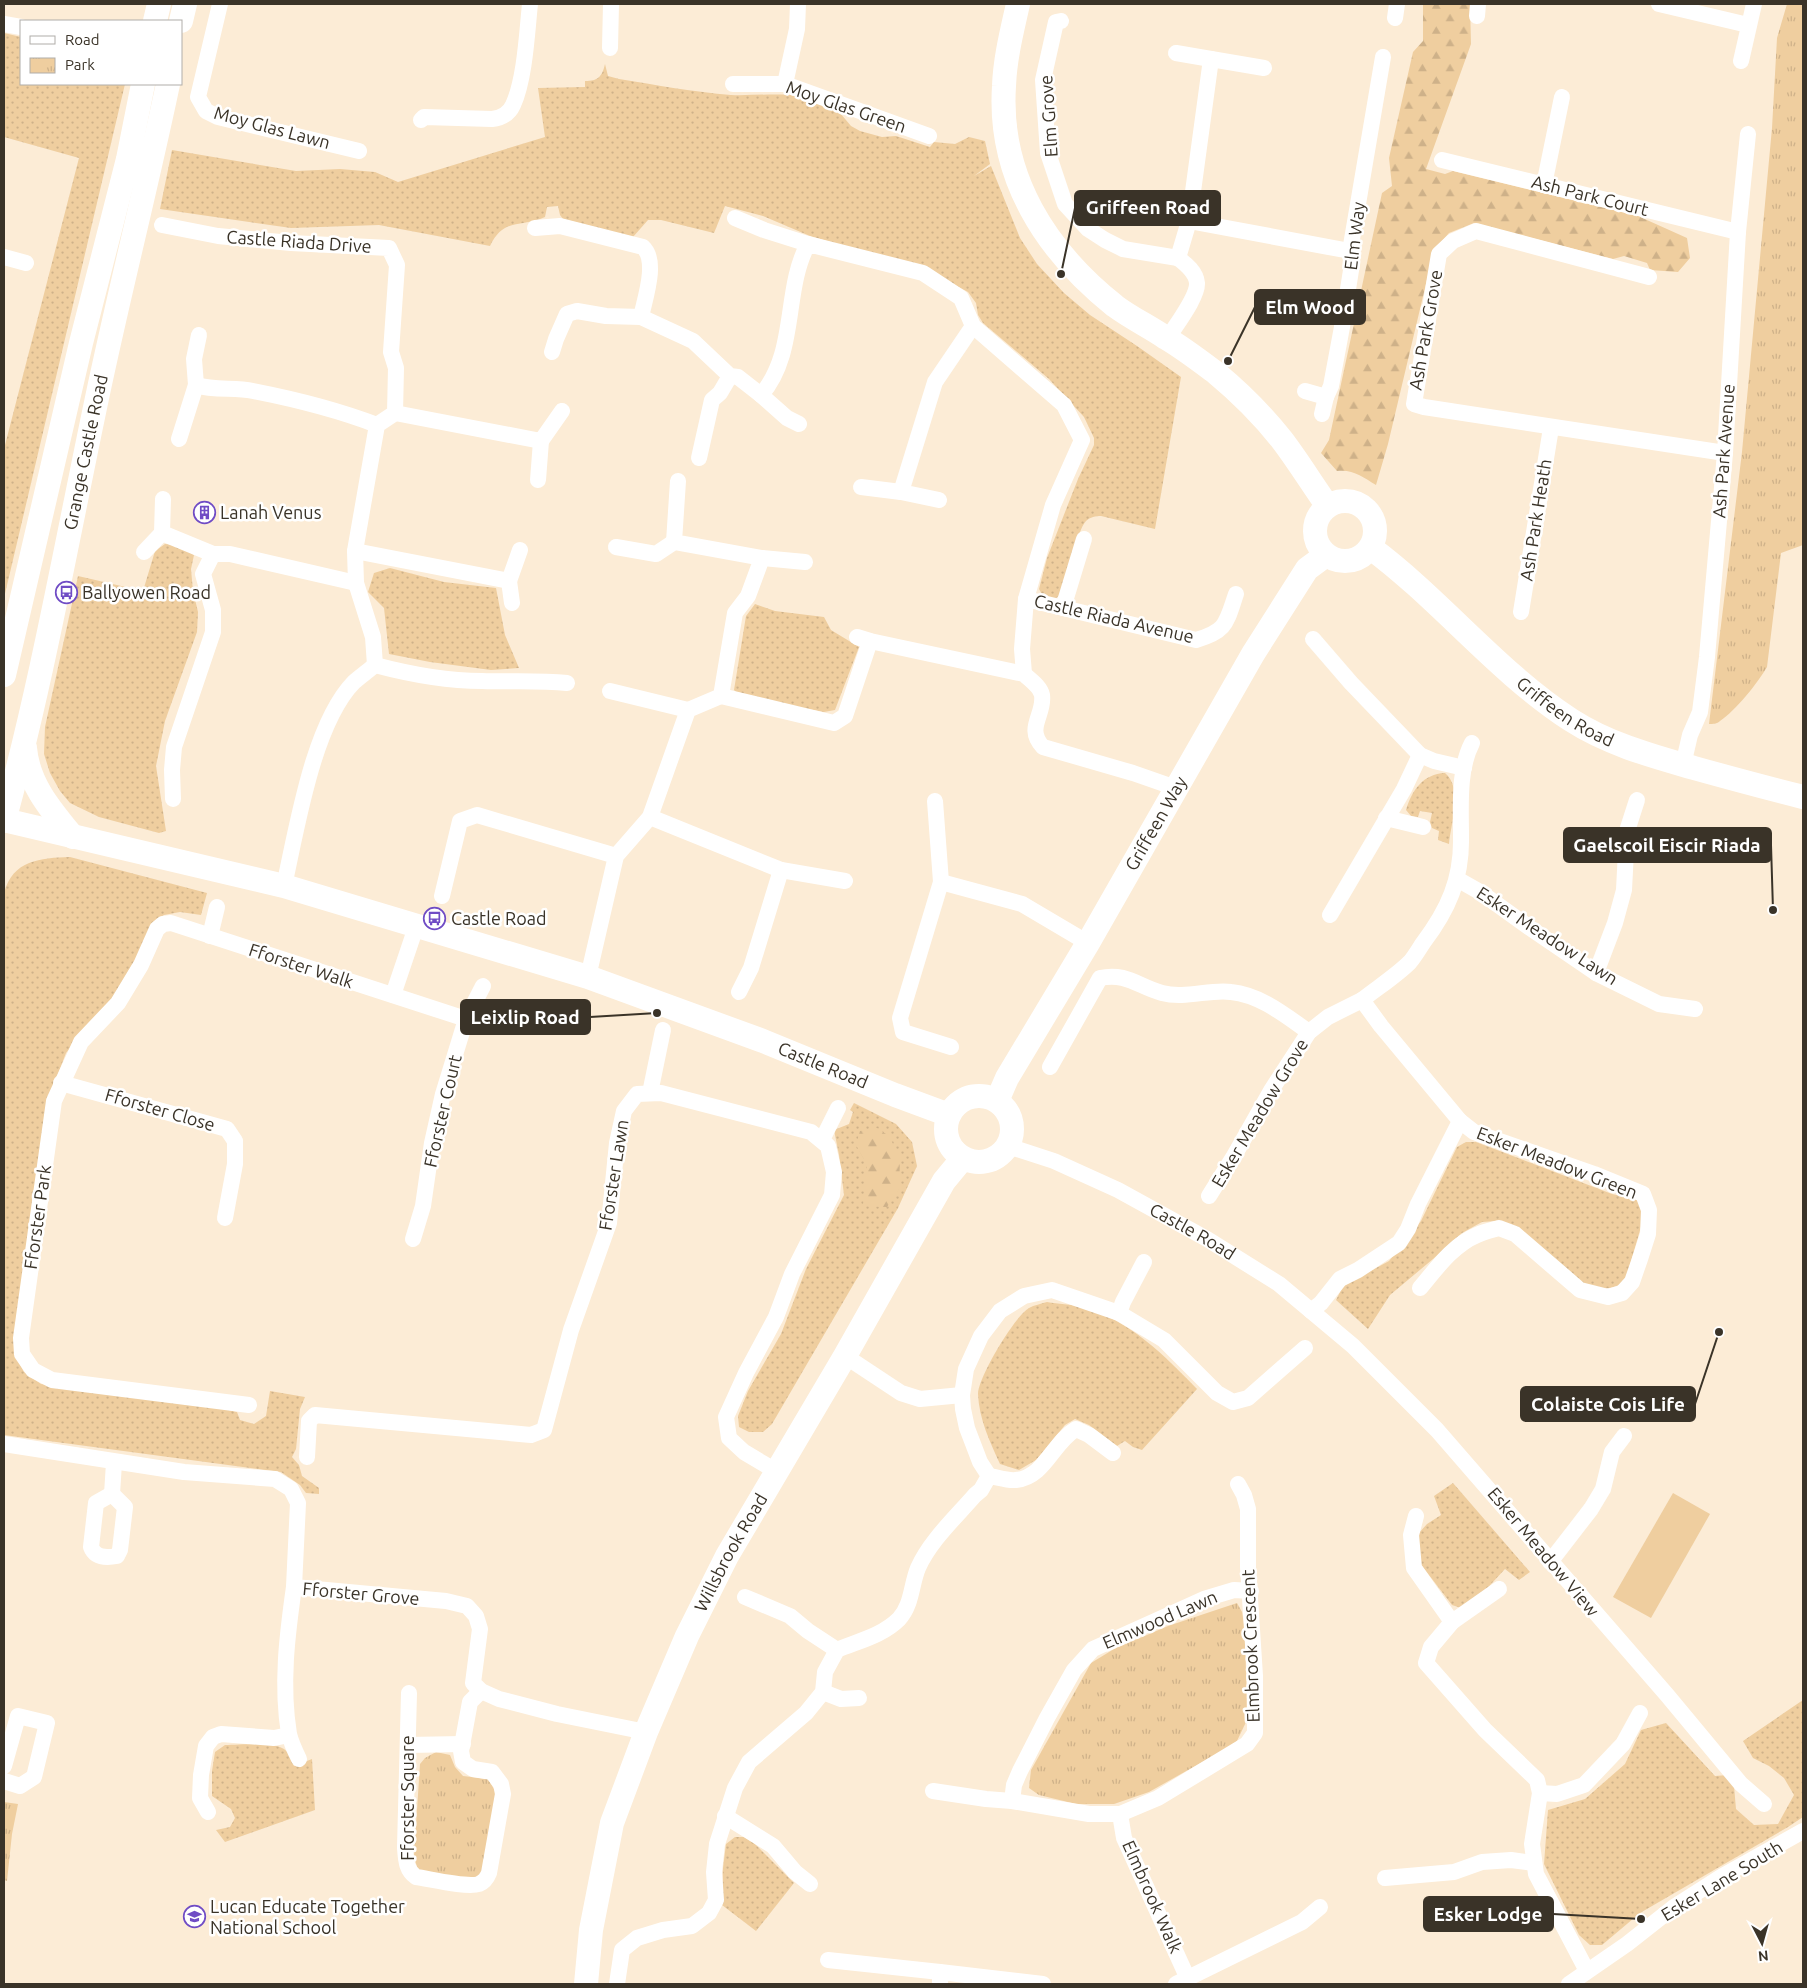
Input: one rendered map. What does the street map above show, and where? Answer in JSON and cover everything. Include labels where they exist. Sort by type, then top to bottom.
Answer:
[{"type":"street","points":[[155,20],[159,4]]},
{"type":"street","points":[[181,20],[184,4]]},
{"type":"street","name":"Moy Glas Lawn","points":[[220,4],[198,97],[206,111],[218,117],[359,151]]},
{"type":"street","points":[[420,120],[424,117],[492,120],[502,118],[513,106],[517,92],[524,58],[530,4]]},
{"type":"street","points":[[610,48],[611,4]]},
{"type":"street","points":[[785,84],[797,29],[798,4]]},
{"type":"street","points":[[1018,4],[1003,86],[1005,122],[1012,161],[1022,190],[1040,226],[1053,245],[1083,278],[1116,307],[1168,338],[1216,373],[1255,410],[1281,439],[1327,505]]},
{"type":"street","points":[[1659,4],[1748,25]]},
{"type":"street","points":[[1741,61],[1754,4]]},
{"type":"street","name":"Elm Grove","points":[[1061,21],[1056,22],[1043,80],[1048,153],[1065,204],[1088,228],[1105,240],[1123,249],[1178,258]]},
{"type":"street","points":[[4,24],[20,27]]},
{"type":"street","points":[[1176,53],[1264,68]]},
{"type":"street","name":"Elm Way","points":[[1322,414],[1331,386],[1352,264],[1350,251],[1383,57]]},
{"type":"street","points":[[1168,338],[1194,294],[1197,282],[1190,268],[1178,258],[1189,222],[1211,59]]},
{"type":"street","name":"Moy Glas Green","points":[[733,84],[785,84],[929,136]]},
{"type":"street","name":"Grange Castle Road","points":[[4,675],[81,343],[128,158],[143,85]]},
{"type":"street","name":"Grange Castle Road","points":[[4,820],[25,742],[107,350],[148,180],[168,85]]},
{"type":"street","points":[[1544,185],[1562,97]]},
{"type":"street","name":"Ash Park Avenue","points":[[1683,765],[1701,703],[1707,657],[1725,453],[1738,232],[1748,134]]},
{"type":"street","name":"Ash Park Court","points":[[1442,160],[1738,232]]},
{"type":"street","name":"Castle Riada Avenue","points":[[735,218],[764,230],[808,244],[924,274],[961,298],[972,326],[1064,405],[1082,440],[1052,505],[1026,599],[1022,649],[1024,674]]},
{"type":"street","points":[[535,228],[557,222],[643,247],[648,252],[651,265],[641,317]]},
{"type":"street","points":[[1189,222],[1350,251]]},
{"type":"street","name":"Castle Riada Drive","points":[[162,225],[218,236],[291,243],[389,248],[397,265],[391,352],[396,368],[395,413]]},
{"type":"street","name":"Ash Park Grove","points":[[1649,277],[1476,231],[1453,241],[1440,254],[1414,404],[1551,428],[1725,453]]},
{"type":"street","points":[[761,394],[768,386],[786,343],[799,262],[808,244]]},
{"type":"street","points":[[4,257],[26,262]]},
{"type":"street","points":[[552,352],[567,314],[578,311],[606,316],[641,317],[693,341],[730,376],[738,377],[761,394],[787,418],[799,424]]},
{"type":"street","points":[[901,492],[935,382],[972,326]]},
{"type":"street","points":[[179,439],[196,385],[194,360],[199,335]]},
{"type":"street","points":[[699,458],[712,400],[720,393],[730,376]]},
{"type":"street","points":[[196,385],[210,389],[232,388],[253,391],[354,416],[377,425]]},
{"type":"street","points":[[1305,391],[1326,397]]},
{"type":"street","points":[[538,480],[541,441],[562,411]]},
{"type":"street","points":[[375,665],[372,638],[356,583],[355,551],[377,425],[395,413],[541,441]]},
{"type":"street","name":"Ash Park Heath","points":[[1521,612],[1551,428]]},
{"type":"street","points":[[674,542],[678,481]]},
{"type":"street","points":[[861,486],[939,500]]},
{"type":"street","points":[[144,552],[162,533],[163,499]]},
{"type":"street","points":[[1348,501],[1358,504],[1366,510],[1372,519],[1375,529],[1371,548],[1363,556],[1344,562],[1334,560],[1319,548],[1314,530],[1316,521],[1327,505],[1348,501]]},
{"type":"street","points":[[162,533],[213,554],[230,554],[356,583]]},
{"type":"street","points":[[1063,608],[1084,539]]},
{"type":"street","points":[[616,547],[656,554],[674,542],[762,558],[805,562]]},
{"type":"street","name":"Griffeen Road","points":[[1371,548],[1398,568],[1532,691],[1572,721],[1613,742],[1651,756],[1803,798]]},
{"type":"street","points":[[512,603],[509,581],[520,550]]},
{"type":"street","points":[[355,551],[509,581]]},
{"type":"street","points":[[173,799],[172,770],[174,747],[213,632],[213,610],[203,574],[213,554]]},
{"type":"street","name":"Griffeen Way","points":[[997,1101],[1007,1078],[1088,943],[1281,608],[1308,569],[1326,555]]},
{"type":"street","points":[[721,696],[735,613],[748,596],[762,558]]},
{"type":"street","name":"Castle Riada Avenue","points":[[1026,599],[1196,640],[1211,636],[1224,627],[1236,594]]},
{"type":"street","points":[[610,691],[688,710],[721,696],[834,723],[845,716],[863,639],[1024,674],[1038,688],[1042,695],[1035,730],[1036,740],[1043,747],[1176,788]]},
{"type":"street","points":[[1313,639],[1351,683],[1420,755],[1434,761],[1464,768]]},
{"type":"street","points":[[375,665],[397,671],[481,682],[541,680],[567,683]]},
{"type":"street","points":[[284,886],[317,749],[334,710],[354,682],[375,665]]},
{"type":"street","points":[[588,977],[616,856],[650,817],[688,710]]},
{"type":"street","points":[[25,742],[27,766],[36,785],[47,806],[73,836]]},
{"type":"street","name":"Esker Meadow Grove","points":[[1209,1196],[1272,1089],[1309,1032],[1328,1017],[1362,1000],[1410,962],[1432,931],[1450,899],[1458,879],[1464,768],[1467,752],[1472,743]]},
{"type":"street","points":[[1330,915],[1420,755]]},
{"type":"street","points":[[1596,973],[1615,923],[1624,890],[1627,831],[1637,800]]},
{"type":"street","points":[[936,801],[941,882],[900,1018],[903,1032],[951,1047]]},
{"type":"street","points":[[442,896],[460,821],[477,816],[616,856]]},
{"type":"street","points":[[650,817],[781,870],[845,881]]},
{"type":"street","points":[[1386,818],[1423,827]]},
{"type":"street","name":"Castle Road","points":[[4,820],[284,886],[417,924],[588,977],[762,1040],[895,1096],[949,1115]]},
{"type":"street","points":[[739,992],[751,968],[781,870]]},
{"type":"street","name":"Esker Meadow Lawn","points":[[1458,879],[1480,892],[1596,973],[1659,1004],[1695,1010]]},
{"type":"street","points":[[941,882],[1022,904],[1088,943]]},
{"type":"street","points":[[210,936],[217,907]]},
{"type":"street","name":"Fforster Park","points":[[210,936],[172,923],[163,924],[157,929],[141,966],[118,1003],[81,1042],[61,1083],[54,1101],[23,1328],[22,1354],[33,1370],[52,1380],[249,1405]]},
{"type":"street","points":[[393,995],[417,924]]},
{"type":"street","name":"Fforster Walk","points":[[210,936],[466,1019]]},
{"type":"street","points":[[1050,1067],[1100,978],[1112,975],[1126,978],[1162,993],[1193,995],[1231,992],[1262,1000],[1309,1032]]},
{"type":"street","name":"Fforster Court","points":[[413,1239],[424,1206],[432,1142],[443,1094],[466,1019],[483,986]]},
{"type":"street","points":[[1362,1000],[1381,1026],[1460,1121]]},
{"type":"street","points":[[664,1030],[658,1050],[650,1093],[660,1093],[811,1132],[828,1146],[834,1172],[832,1194],[792,1274],[776,1317],[746,1373],[726,1417],[730,1438],[744,1452],[776,1470]]},
{"type":"street","name":"Fforster Close","points":[[61,1083],[228,1129],[235,1141],[235,1164],[225,1218]]},
{"type":"street","name":"Fforster Lawn","points":[[307,1457],[309,1421],[314,1415],[532,1434],[544,1430],[571,1330],[609,1223],[616,1143],[624,1111],[637,1094],[650,1093]]},
{"type":"street","points":[[975,1096],[986,1097],[997,1101],[1005,1108],[1010,1117],[1012,1137],[1008,1146],[992,1160],[972,1162],[955,1152],[949,1144],[946,1130],[949,1115],[955,1106],[964,1099],[975,1096]]},
{"type":"street","points":[[822,1140],[838,1108]]},
{"type":"street","name":"Esker Meadow Green","points":[[1311,1311],[1340,1279],[1358,1270],[1399,1243],[1408,1229],[1418,1204],[1460,1121],[1474,1132],[1594,1174],[1643,1194],[1649,1210],[1648,1234],[1632,1282],[1622,1293],[1608,1297],[1580,1290],[1515,1234],[1499,1228],[1475,1236],[1450,1254],[1420,1288]]},
{"type":"street","name":"Castle Road","points":[[1008,1146],[1054,1161],[1118,1190],[1214,1243],[1279,1284],[1311,1311]]},
{"type":"street","name":"Willsbrook Road","points":[[586,1984],[591,1930],[612,1823],[646,1732],[696,1618],[727,1556],[776,1470],[845,1356],[944,1181],[963,1158]]},
{"type":"street","points":[[1119,1313],[1144,1262]]},
{"type":"street","points":[[1113,1453],[1089,1435],[1076,1429],[1068,1434],[1042,1466],[1030,1477],[1014,1480],[989,1476],[980,1462],[967,1428],[962,1395],[966,1369],[981,1336],[1000,1311],[1024,1296],[1052,1290],[1119,1313],[1164,1340],[1217,1393],[1233,1402],[1248,1398],[1305,1348]]},
{"type":"street","name":"Esker Meadow View","points":[[1311,1311],[1366,1358],[1437,1430],[1667,1695],[1741,1784],[1764,1804]]},
{"type":"street","points":[[845,1356],[901,1393],[920,1399],[962,1395]]},
{"type":"street","points":[[1550,1562],[1591,1509],[1602,1489],[1612,1452],[1624,1436]]},
{"type":"street","name":"Fforster Grove","points":[[4,1444],[114,1463],[184,1472],[274,1479],[291,1490],[298,1504],[294,1587],[446,1601],[467,1606],[476,1616],[480,1629],[473,1683],[481,1691]]},
{"type":"street","points":[[112,1494],[114,1463]]},
{"type":"street","points":[[617,1984],[622,1950],[637,1938],[663,1930],[692,1926],[709,1913],[716,1900],[714,1872],[717,1844],[735,1788],[749,1762],[806,1714],[823,1692],[825,1672],[837,1650],[868,1639],[899,1619],[911,1596],[918,1569],[934,1541],[975,1495],[982,1490],[989,1476]]},
{"type":"street","name":"Elmbrook Crescent","points":[[933,1791],[1012,1801],[1089,1814],[1120,1814],[1158,1798],[1247,1744],[1255,1733],[1255,1676],[1251,1591],[1248,1568],[1248,1509],[1238,1484]]},
{"type":"street","points":[[1416,1516],[1411,1535],[1414,1568],[1452,1622]]},
{"type":"street","points":[[294,1587],[286,1649],[285,1695],[289,1735],[298,1759]]},
{"type":"street","points":[[1499,1589],[1452,1622],[1431,1648],[1426,1663],[1485,1730],[1537,1780],[1540,1794],[1532,1844],[1536,1874],[1587,1971]]},
{"type":"street","name":"Elmwood Lawn","points":[[1012,1801],[1014,1785],[1047,1718],[1074,1670],[1093,1649],[1204,1599],[1234,1590],[1251,1591]]},
{"type":"street","points":[[745,1597],[790,1616],[808,1631],[837,1650]]},
{"type":"street","points":[[481,1691],[499,1699],[557,1714],[646,1732]]},
{"type":"street","name":"Fforster Square","points":[[409,1693],[405,1848],[407,1866],[410,1873],[416,1877],[462,1884],[478,1884],[486,1880],[489,1873],[504,1794],[501,1784],[492,1772],[473,1769],[463,1762],[461,1751],[470,1702],[481,1691]]},
{"type":"street","points":[[823,1692],[840,1698],[859,1698]]},
{"type":"street","points":[[1540,1794],[1557,1794],[1584,1785],[1623,1744],[1640,1713]]},
{"type":"street","points":[[4,1766],[18,1716],[47,1723],[34,1777],[20,1786],[4,1782]]},
{"type":"street","points":[[208,1812],[200,1798],[201,1775],[206,1746],[213,1737],[221,1734],[274,1738],[289,1735]]},
{"type":"street","points":[[408,1745],[463,1744]]},
{"type":"street","name":"Elmbrook Walk","points":[[1120,1814],[1124,1838],[1182,1982],[1302,1922],[1320,1907]]},
{"type":"street","points":[[725,1816],[773,1846],[795,1872],[810,1884]]},
{"type":"street","name":"Esker Lane South","points":[[1570,1984],[1627,1944],[1674,1907],[1803,1831]]},
{"type":"street","points":[[1385,1878],[1454,1872],[1482,1862],[1511,1860],[1534,1863]]},
{"type":"street","points":[[828,1960],[940,1978],[1043,1984]]},
{"type":"green space","points":[[1423,4],[1470,4],[1471,44],[1426,169],[1445,174],[1453,171],[1638,216],[1687,238],[1690,258],[1678,272],[1650,270],[1647,263],[1624,256],[1613,259],[1474,223],[1449,233],[1434,250],[1388,444],[1376,485],[1353,472],[1337,471],[1321,453],[1329,440],[1382,193],[1392,186],[1389,158],[1413,52],[1423,41]]},
{"type":"green space","points":[[1787,4],[1803,4],[1803,545],[1781,553],[1767,667],[1752,689],[1733,710],[1718,723],[1709,724],[1742,452],[1772,128],[1777,38]]},
{"type":"green space","points":[[4,33],[20,37],[20,85],[125,85],[4,598],[4,449],[79,158],[4,137]]},
{"type":"green space","points":[[605,64],[608,76],[619,79],[717,94],[768,94],[804,97],[806,102],[835,107],[851,126],[860,131],[882,137],[896,136],[930,147],[934,142],[955,144],[969,137],[985,141],[990,164],[974,176],[991,166],[1020,238],[1037,264],[1064,293],[1090,315],[1181,377],[1155,529],[1101,516],[1089,519],[1079,534],[1062,593],[1055,599],[1043,596],[1039,589],[1047,558],[1078,479],[1094,445],[1094,438],[1084,417],[1049,379],[983,323],[978,315],[976,303],[968,292],[951,283],[871,254],[810,236],[763,216],[725,206],[714,233],[661,220],[648,220],[633,237],[563,219],[558,206],[547,207],[545,217],[507,227],[495,237],[490,246],[379,225],[291,228],[160,209],[172,150],[296,171],[340,169],[375,172],[398,182],[545,137],[538,88],[585,87],[585,81],[596,79],[601,75]]},
{"type":"green space","points":[[165,544],[177,545],[194,555],[191,569],[193,591],[198,612],[197,632],[165,721],[156,766],[166,831],[159,833],[99,817],[70,803],[60,791],[50,773],[44,754],[45,727],[78,576],[143,591],[155,551]]},
{"type":"green space","points":[[390,568],[444,582],[496,588],[505,635],[519,668],[491,670],[430,662],[389,654],[384,608],[368,592],[374,573]]},
{"type":"green space","points":[[755,604],[775,611],[824,617],[831,630],[859,647],[835,710],[824,712],[740,696],[734,690],[746,616]]},
{"type":"green space","points":[[1445,773],[1454,787],[1455,797],[1449,844],[1438,840],[1439,831],[1432,828],[1430,822],[1432,813],[1420,811],[1418,817],[1411,816],[1406,810],[1415,790],[1420,784],[1430,776]]},
{"type":"green space","points":[[70,857],[207,893],[201,915],[180,912],[164,915],[152,923],[141,950],[111,1001],[88,1025],[66,1053],[51,1092],[16,1357],[24,1372],[41,1384],[225,1409],[237,1412],[240,1420],[254,1424],[266,1416],[270,1391],[305,1397],[300,1409],[296,1449],[292,1457],[299,1465],[302,1476],[319,1488],[319,1494],[306,1493],[300,1485],[281,1472],[4,1435],[4,893],[8,882],[21,867],[38,860]]},
{"type":"green space","points":[[854,1103],[896,1124],[912,1142],[917,1166],[898,1208],[772,1424],[763,1432],[749,1432],[739,1427],[738,1416],[748,1391],[781,1334],[806,1269],[844,1195],[834,1130],[849,1124],[853,1112],[850,1110]]},
{"type":"green space","points":[[877,1128],[889,1136],[900,1158],[899,1189],[887,1207],[863,1206],[867,1165],[856,1145],[860,1131]]},
{"type":"green space","points":[[1466,1142],[1476,1142],[1612,1194],[1640,1200],[1645,1213],[1625,1282],[1602,1289],[1586,1284],[1579,1281],[1496,1221],[1482,1222],[1462,1233],[1390,1295],[1368,1329],[1336,1300],[1343,1286],[1389,1261],[1421,1221],[1457,1147]]},
{"type":"green space","points":[[1047,1302],[1082,1307],[1116,1321],[1145,1340],[1197,1389],[1142,1450],[1133,1447],[1125,1441],[1117,1446],[1089,1425],[1075,1419],[1065,1425],[1036,1460],[1019,1470],[1000,1464],[983,1421],[978,1394],[980,1386],[990,1362],[1015,1323],[1029,1308]]},
{"type":"green space","points":[[1453,1483],[1530,1572],[1519,1580],[1505,1569],[1467,1610],[1452,1605],[1419,1562],[1418,1534],[1427,1524],[1441,1515],[1434,1496]]},
{"type":"green space","points":[[1673,1493],[1710,1514],[1651,1618],[1613,1597]]},
{"type":"green space","points":[[1237,1603],[1242,1612],[1245,1630],[1247,1720],[1236,1743],[1149,1792],[1114,1804],[1076,1804],[1039,1795],[1029,1788],[1031,1770],[1091,1663],[1114,1649],[1168,1626]]},
{"type":"green space","points":[[1803,1700],[1803,1817],[1640,1913],[1602,1945],[1590,1945],[1579,1935],[1544,1864],[1548,1810],[1585,1799],[1625,1764],[1641,1730],[1666,1723],[1715,1776],[1728,1775],[1734,1786],[1736,1809],[1754,1825],[1778,1824],[1794,1795],[1784,1778],[1769,1766],[1753,1758],[1743,1741]]},
{"type":"green space","points":[[264,1744],[279,1747],[288,1753],[294,1766],[312,1759],[315,1810],[225,1842],[216,1830],[230,1827],[235,1818],[231,1809],[212,1796],[212,1771],[215,1752],[225,1745]]},
{"type":"green space","points":[[436,1752],[450,1755],[455,1767],[463,1776],[488,1779],[497,1794],[484,1874],[469,1880],[421,1872],[417,1867],[414,1856],[420,1764],[425,1758]]},
{"type":"green space","points":[[4,1802],[18,1804],[12,1834],[7,1881],[4,1880]]},
{"type":"green space","points":[[735,1837],[744,1837],[754,1843],[794,1883],[756,1931],[722,1905],[726,1844]]},
{"type":"place","name":"Griffeen Road","points":[[1061,274]]},
{"type":"place","name":"Elm Wood","points":[[1228,361]]},
{"type":"place","name":"Lanah Venus","points":[[204,513]]},
{"type":"place","name":"Ballyowen Road","points":[[66,593]]},
{"type":"place","name":"Gaelscoil Eiscir Riada","points":[[1773,910]]},
{"type":"place","name":"Castle Road","points":[[435,919]]},
{"type":"place","name":"Leixlip Road","points":[[657,1013]]},
{"type":"place","name":"Colaiste Cois Life","points":[[1719,1332]]},
{"type":"place","name":"Lucan Educate Together National School","points":[[194,1917]]},
{"type":"place","name":"Esker Lodge","points":[[1641,1919]]}]
